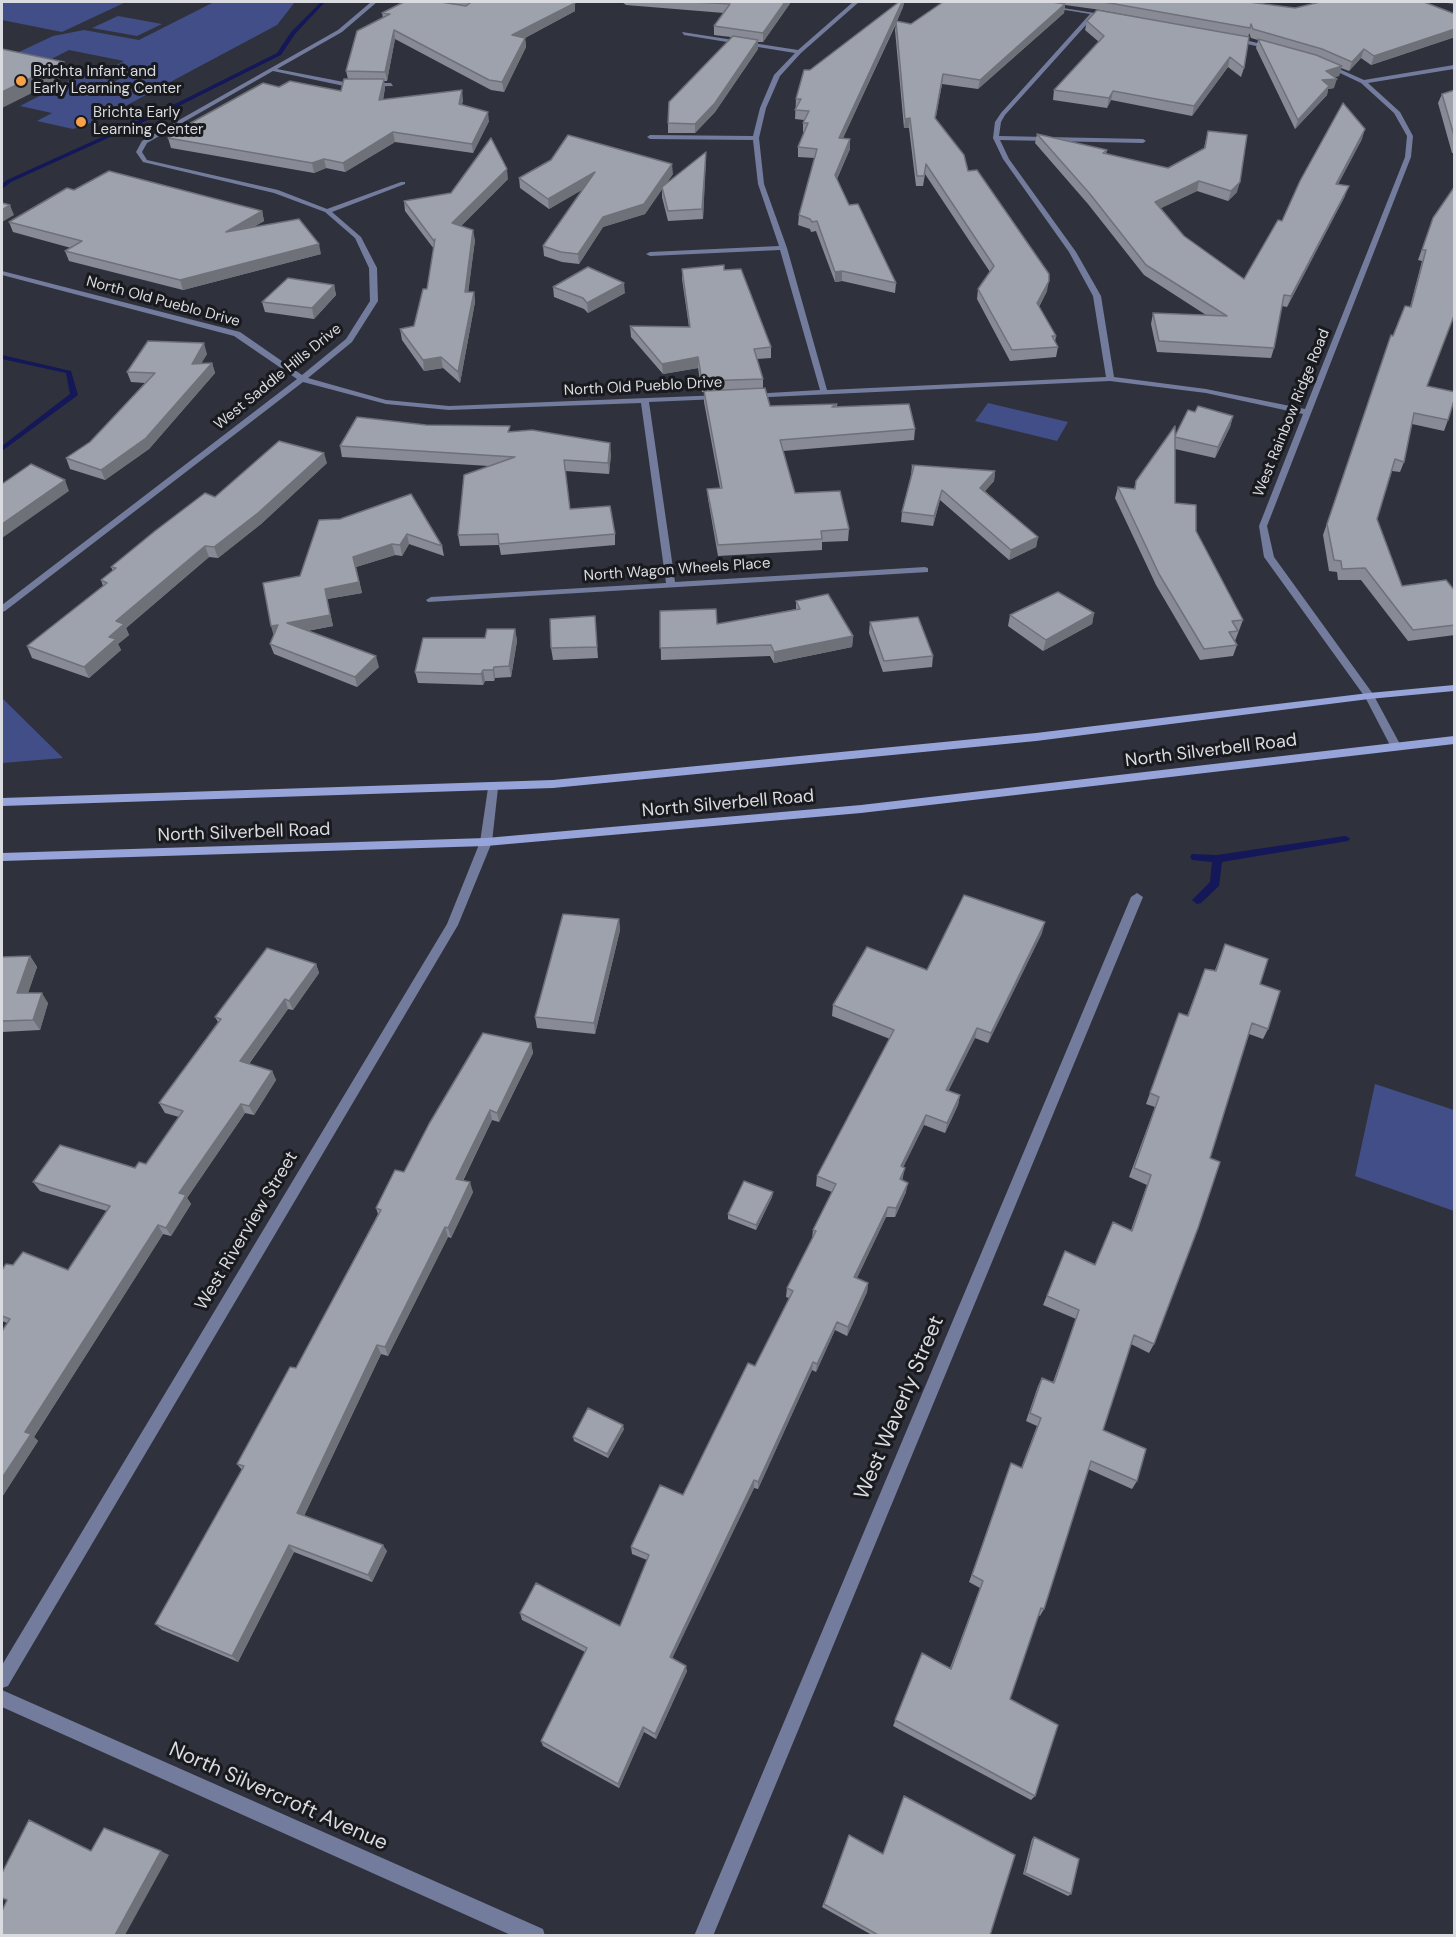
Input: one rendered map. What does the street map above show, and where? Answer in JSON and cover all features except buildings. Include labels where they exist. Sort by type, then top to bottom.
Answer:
[{"type":"main road","name":"North Silverbell Road","points":[[2,802],[493,788],[553,784],[1036,737],[1369,696],[1455,688]]},
{"type":"main road","name":"North Silverbell Road","points":[[2,857],[486,842],[851,810],[1455,740]]},
{"type":"street","points":[[274,70],[340,31],[374,2]]},
{"type":"street","points":[[824,392],[783,248],[761,184],[756,138],[763,108],[777,75],[799,52],[856,2]]},
{"type":"street","points":[[1028,2],[1116,17]]},
{"type":"street","points":[[1094,13],[1003,114],[998,122],[996,138],[1006,159],[1072,252],[1097,296],[1110,379]]},
{"type":"street","points":[[684,33],[799,52]]},
{"type":"street","points":[[1227,38],[1280,50]]},
{"type":"street","name":"West Rainbow Ridge Road","points":[[1316,61],[1363,82],[1397,112],[1410,136],[1408,157],[1263,526],[1269,557],[1369,696],[1396,746]]},
{"type":"street","points":[[1363,82],[1455,67]]},
{"type":"street","points":[[274,70],[349,85],[391,85]]},
{"type":"street","name":"West Saddle Hills Drive","points":[[2,609],[302,379],[349,340],[374,301],[374,268],[358,237],[327,211],[276,190],[145,161],[139,152],[144,142],[274,70]]},
{"type":"street","points":[[650,136],[756,138]]},
{"type":"street","points":[[996,138],[1143,141]]},
{"type":"street","points":[[327,211],[403,183]]},
{"type":"street","points":[[650,254],[783,248]]},
{"type":"street","name":"North Old Pueblo Drive","points":[[2,273],[237,334],[302,379],[386,402],[449,408],[729,397]]},
{"type":"street","name":"North Old Pueblo Drive","points":[[741,396],[1110,379],[1206,390],[1307,412]]},
{"type":"street","points":[[645,401],[671,585]]},
{"type":"street","name":"North Wagon Wheels Place","points":[[430,600],[924,570]]},
{"type":"street","name":"West Riverview Street","points":[[2,1680],[452,925],[486,842],[493,788]]},
{"type":"street","name":"West Waverly Street","points":[[703,1935],[1137,897]]},
{"type":"street","name":"North Silvercroft Avenue","points":[[2,1699],[536,1935]]},
{"type":"shaded area","points":[[2,2],[126,2],[62,32],[2,20]]},
{"type":"shaded area","points":[[214,2],[295,2],[277,25],[101,119],[73,129],[37,121],[52,113],[20,106],[82,74],[116,81],[124,76],[104,72],[124,61],[69,50],[32,69],[2,60],[53,36],[84,30],[139,40]]},
{"type":"shaded area","points":[[118,16],[162,24],[137,36],[92,28]]},
{"type":"shaded area","points":[[988,403],[1068,422],[1057,441],[975,421]]},
{"type":"shaded area","points":[[2,698],[63,758],[2,763]]},
{"type":"shaded area","points":[[1375,1084],[1454,1110],[1454,1211],[1355,1176]]},
{"type":"waterway","points":[[2,187],[9,181],[179,104],[279,54],[293,33],[323,2]]},
{"type":"waterway","points":[[2,357],[69,372],[74,395],[2,449]]},
{"type":"waterway","points":[[1217,859],[1345,839]]},
{"type":"waterway","points":[[1195,857],[1217,859]]},
{"type":"waterway","points":[[1197,900],[1215,883],[1217,859]]},
{"type":"place","name":"Brichta Infant and Early Learning Center","points":[[21,81]]},
{"type":"place","name":"Brichta Early Learning Center","points":[[81,122]]}]
